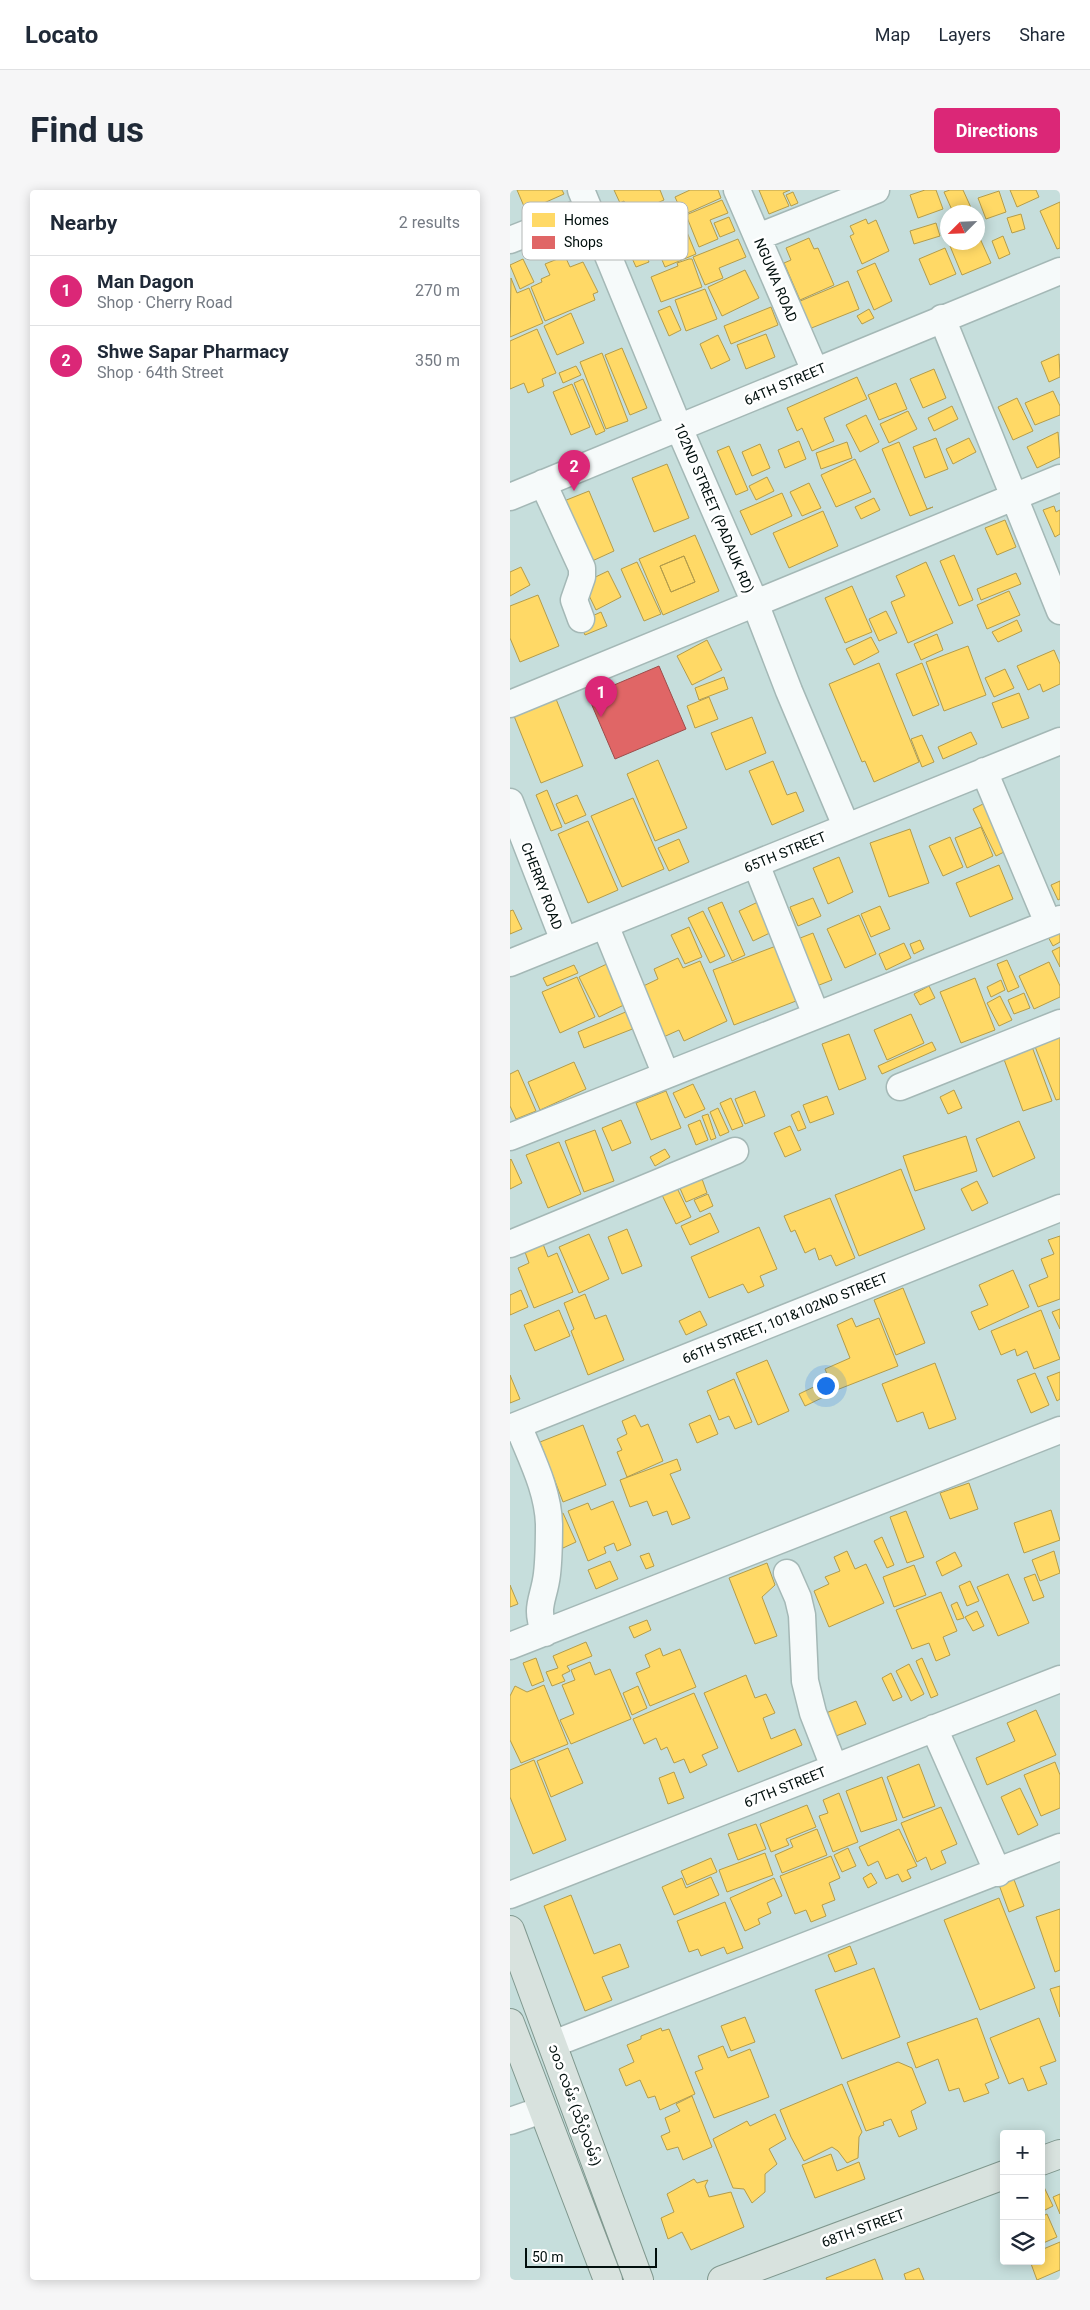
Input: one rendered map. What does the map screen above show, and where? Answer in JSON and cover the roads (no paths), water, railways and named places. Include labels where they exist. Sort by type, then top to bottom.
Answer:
[{"type":"main road","name":"၁၀၁ လမ်း (သိပ္ပံလမ်း)","points":[[510,1930],[639,2280]]},
{"type":"main road","points":[[510,2023],[608,2280]]},
{"type":"main road","points":[[552,2136],[581,2124]]},
{"type":"main road","points":[[1045,2160],[1060,2154]]},
{"type":"main road","name":"68TH STREET","points":[[722,2280],[1000,2176]]},
{"type":"street","name":"NGUWA ROAD","points":[[737,190],[816,371]]},
{"type":"street","points":[[758,237],[876,190]]},
{"type":"street","points":[[510,240],[522,234]]},
{"type":"street","name":"102ND STREET (PADAUK RD)","points":[[610,260],[679,428],[755,603],[789,691],[846,826]]},
{"type":"street","name":"64TH STREET","points":[[510,497],[1060,271]]},
{"type":"street","points":[[942,318],[1060,611]]},
{"type":"street","points":[[510,704],[1060,478]]},
{"type":"street","points":[[543,483],[582,568],[582,577],[574,600],[581,619]]},
{"type":"street","name":"65TH STREET","points":[[510,963],[1060,741]]},
{"type":"street","points":[[510,1137],[1054,921],[984,771]]},
{"type":"street","name":"CHERRY ROAD","points":[[510,802],[564,941]]},
{"type":"street","points":[[756,864],[816,1015]]},
{"type":"street","points":[[605,925],[666,1075]]},
{"type":"street","points":[[900,1087],[1060,1023]]},
{"type":"street","points":[[510,1244],[734,1151]]},
{"type":"street","name":"66TH STREET, 101&102ND STREET","points":[[514,1427],[1060,1208]]},
{"type":"street","points":[[514,1427],[538,1474],[549,1521],[547,1574],[539,1617],[545,1633]]},
{"type":"street","points":[[510,1646],[1060,1430]]},
{"type":"street","points":[[787,1573],[798,1598],[802,1615],[805,1681],[813,1713],[834,1767]]},
{"type":"street","name":"67TH STREET","points":[[510,1895],[1060,1679]]},
{"type":"street","points":[[934,1728],[998,1873]]},
{"type":"street","points":[[552,2044],[998,1873],[1060,1847]]},
{"type":"street","points":[[510,2121],[542,2110]]},
{"type":"place","name":"Shwe Sapar Pharmacy","points":[[574,491]]},
{"type":"place","name":"Man Dagon","points":[[601,717]]}]
